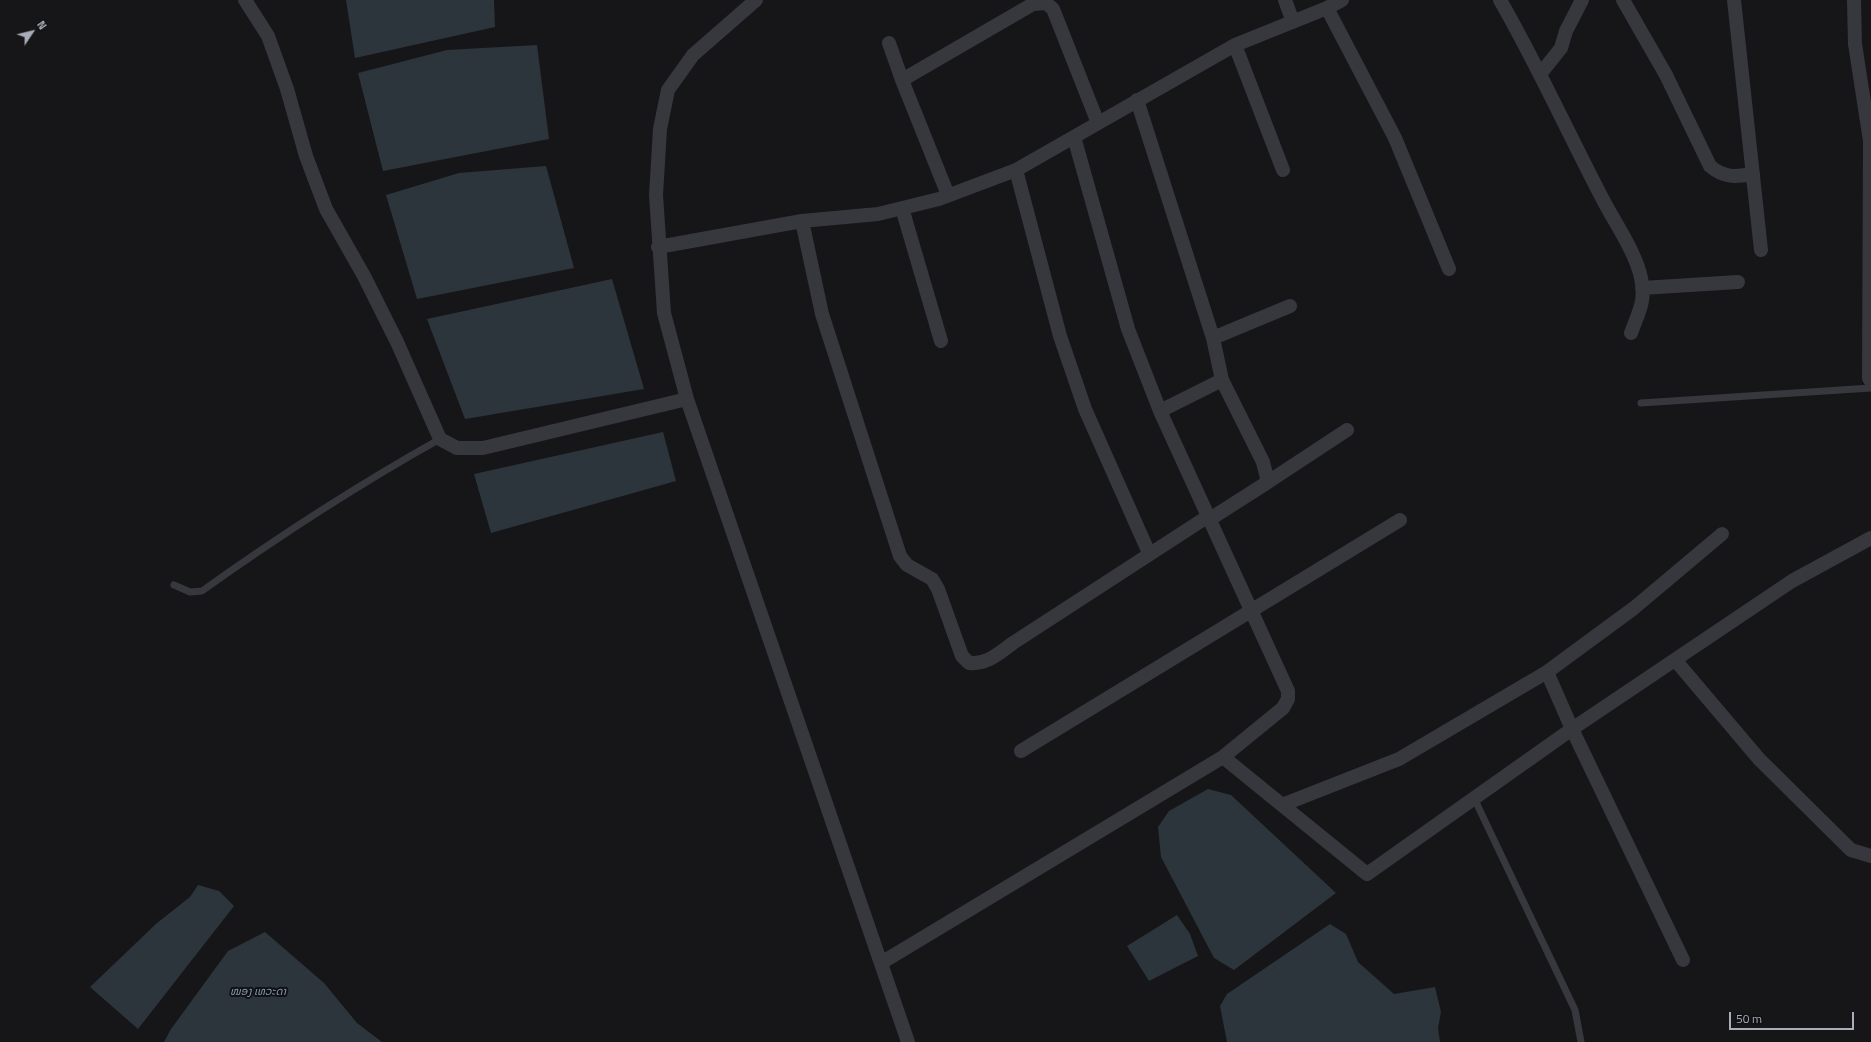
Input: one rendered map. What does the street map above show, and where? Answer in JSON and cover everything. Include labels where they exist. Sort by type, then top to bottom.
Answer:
[{"type":"street","points":[[245,0],[268,36],[288,89],[306,156],[326,209],[397,342],[440,439],[457,448],[483,448],[687,400]]},
{"type":"street","points":[[756,0],[693,55],[668,90],[660,129],[656,195],[658,247],[664,313],[687,400],[908,1042]]},
{"type":"street","points":[[1285,0],[1293,22]]},
{"type":"street","points":[[658,247],[802,221],[878,214],[948,195],[1016,170],[1235,45],[1327,8],[1342,0]]},
{"type":"street","points":[[1500,0],[1541,73],[1602,198],[1629,248],[1641,276],[1644,298],[1631,333]]},
{"type":"street","points":[[1541,73],[1561,48],[1566,31],[1582,0]]},
{"type":"street","points":[[1622,0],[1666,75],[1710,166],[1718,173],[1731,177],[1753,174]]},
{"type":"street","points":[[1734,0],[1761,250]]},
{"type":"street","points":[[1854,0],[1855,44],[1870,140],[1871,381]]},
{"type":"street","points":[[902,80],[1033,4],[1046,3],[1053,9],[1098,123]]},
{"type":"street","points":[[1327,8],[1395,138],[1449,269]]},
{"type":"street","points":[[889,43],[902,80],[948,195]]},
{"type":"street","points":[[1235,45],[1283,170]]},
{"type":"street","points":[[1137,100],[1213,338],[1222,380],[1263,462],[1268,482]]},
{"type":"street","points":[[881,963],[1223,757],[1283,708],[1288,699],[1288,691],[1160,411],[1128,329],[1074,137]]},
{"type":"street","points":[[1016,170],[1060,336],[1085,409],[1149,553]]},
{"type":"street","points":[[902,208],[941,341]]},
{"type":"street","points":[[802,221],[822,314],[900,556],[907,565],[932,579],[938,589],[962,656],[969,664],[977,664],[991,659],[1149,553],[1268,482],[1347,430]]},
{"type":"street","points":[[1642,288],[1738,282]]},
{"type":"street","points":[[1213,338],[1290,306]]},
{"type":"street","points":[[1160,411],[1222,380]]},
{"type":"street","points":[[1021,751],[1400,520]]},
{"type":"street","points":[[1282,805],[1399,760],[1547,672],[1634,608],[1722,534]]},
{"type":"street","points":[[1223,757],[1367,874],[1572,729],[1676,661],[1792,582],[1871,538]]},
{"type":"street","points":[[1676,661],[1759,759],[1851,850],[1871,856]]},
{"type":"street","points":[[1547,672],[1572,729],[1683,960]]},
{"type":"lane","points":[[1641,403],[1871,388]]},
{"type":"lane","points":[[174,585],[190,592],[202,591],[303,521],[376,474],[440,439]]},
{"type":"lane","points":[[1474,798],[1574,1010],[1582,1042]]},
{"type":"water","points":[[346,0],[494,0],[495,27],[355,58]]},
{"type":"water","points":[[537,45],[549,139],[383,171],[358,73],[447,50]]},
{"type":"water","points":[[546,166],[574,268],[417,299],[386,195],[459,173]]},
{"type":"water","points":[[612,279],[644,389],[465,419],[427,319]]},
{"type":"water","points":[[663,432],[676,481],[491,533],[474,474]]},
{"type":"water","points":[[1208,789],[1231,795],[1336,893],[1234,970],[1214,958],[1161,857],[1158,827],[1169,811]]},
{"type":"water","points":[[198,885],[219,891],[234,906],[138,1029],[90,987],[157,923],[190,897]]},
{"type":"water","points":[[1177,915],[1190,934],[1198,956],[1149,981],[1127,946]]},
{"type":"water","points":[[1330,924],[1346,934],[1358,962],[1394,994],[1435,987],[1441,1012],[1438,1028],[1440,1042],[1227,1042],[1220,1006],[1227,994]]},
{"type":"water","name":"ໜອງ ເທວະດາ","points":[[265,932],[324,983],[357,1023],[382,1042],[164,1042],[171,1029],[228,951]]}]
